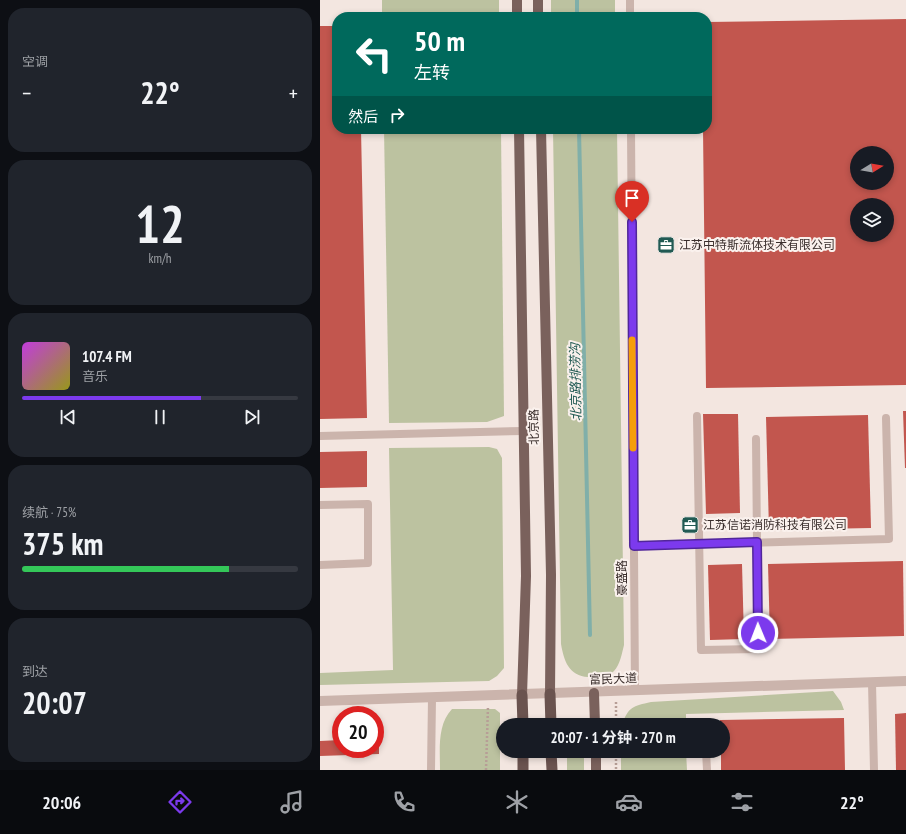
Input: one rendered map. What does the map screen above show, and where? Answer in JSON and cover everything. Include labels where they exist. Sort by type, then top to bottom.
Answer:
[{"type":"highway","name":"北京路","points":[[550,694],[550,718]]},
{"type":"highway","name":"北京路","points":[[522,695],[523,718]]},
{"type":"highway","points":[[523,758],[523,770]]},
{"type":"highway","points":[[551,758],[552,770]]},
{"type":"main road","points":[[516,0],[517,12]]},
{"type":"main road","points":[[538,0],[538,12]]},
{"type":"main road","name":"北京路","points":[[519,134],[526,576],[522,695]]},
{"type":"main road","name":"北京路","points":[[541,134],[550,567],[550,694]]},
{"type":"main road","points":[[594,693],[595,718]]},
{"type":"main road","points":[[596,758],[596,770]]},
{"type":"street","name":"富民大道","points":[[320,701],[906,682]]},
{"type":"lane","points":[[630,0],[630,12]]},
{"type":"lane","name":"豪盛路","points":[[631,134],[635,691]]},
{"type":"lane","points":[[697,416],[701,650],[758,649],[756,439]]},
{"type":"lane","points":[[634,546],[889,539],[886,418]]},
{"type":"lane","points":[[320,436],[524,431]]},
{"type":"lane","points":[[320,505],[368,504],[368,563],[320,565]]},
{"type":"lane","points":[[872,683],[874,770]]},
{"type":"lane","points":[[431,770],[432,698]]},
{"type":"lane","points":[[706,758],[707,770]]},
{"type":"path","points":[[616,692],[616,718]]},
{"type":"path","points":[[486,770],[488,696]]},
{"type":"path","points":[[616,758],[616,770]]},
{"type":"green space","points":[[382,0],[499,0],[499,12],[382,12]]},
{"type":"green space","points":[[551,0],[615,0],[615,12],[551,12]]},
{"type":"green space","points":[[384,134],[501,134],[504,416],[487,422],[389,423]]},
{"type":"green space","points":[[553,134],[617,134],[624,645],[618,666],[614,671],[606,676],[588,677],[576,674],[571,670],[565,659],[561,644]]},
{"type":"green space","points":[[489,447],[497,449],[502,458],[504,668],[497,676],[489,681],[320,685],[320,673],[393,670],[389,448]]},
{"type":"green space","points":[[833,691],[841,702],[844,710],[686,714],[686,718],[625,718],[629,711],[635,706],[651,702]]},
{"type":"green space","points":[[452,709],[495,709],[500,713],[500,718],[496,718],[496,758],[500,758],[500,770],[440,770],[440,738],[447,715]]},
{"type":"green space","points":[[567,758],[584,758],[584,770],[567,770]]},
{"type":"green space","points":[[621,758],[686,758],[687,770],[621,770]]},
{"type":"building","points":[[906,19],[906,385],[706,388],[703,134],[712,134],[712,22]]},
{"type":"building","points":[[320,26],[332,26],[332,134],[361,134],[367,418],[320,419]]},
{"type":"building","points":[[903,411],[906,411],[906,468],[905,468]]},
{"type":"building","points":[[703,414],[738,414],[740,513],[706,514]]},
{"type":"building","points":[[868,415],[871,528],[769,530],[766,417]]},
{"type":"building","points":[[367,451],[367,487],[320,488],[320,452]]},
{"type":"building","points":[[903,561],[904,636],[770,639],[768,564]]},
{"type":"building","points":[[742,564],[744,639],[710,640],[708,565]]},
{"type":"building","points":[[906,713],[906,770],[896,770],[895,714]]},
{"type":"building","points":[[844,718],[845,770],[721,770],[721,758],[730,758],[730,720]]},
{"type":"building","points":[[332,740],[332,756],[320,756],[320,741]]},
{"type":"waterway","name":"北京路排涝沟","points":[[577,0],[577,12]]},
{"type":"waterway","name":"北京路排涝沟","points":[[579,134],[590,635]]},
{"type":"slow traffic","points":[[632,340],[633,448]]},
{"type":"place","name":"江苏中特斯流体技术有限公司","points":[[666,245]]},
{"type":"place","name":"江苏信诺消防科技有限公司","points":[[690,525]]},
{"type":"route","points":[[632,222],[634,546],[757,542],[758,633]]}]
